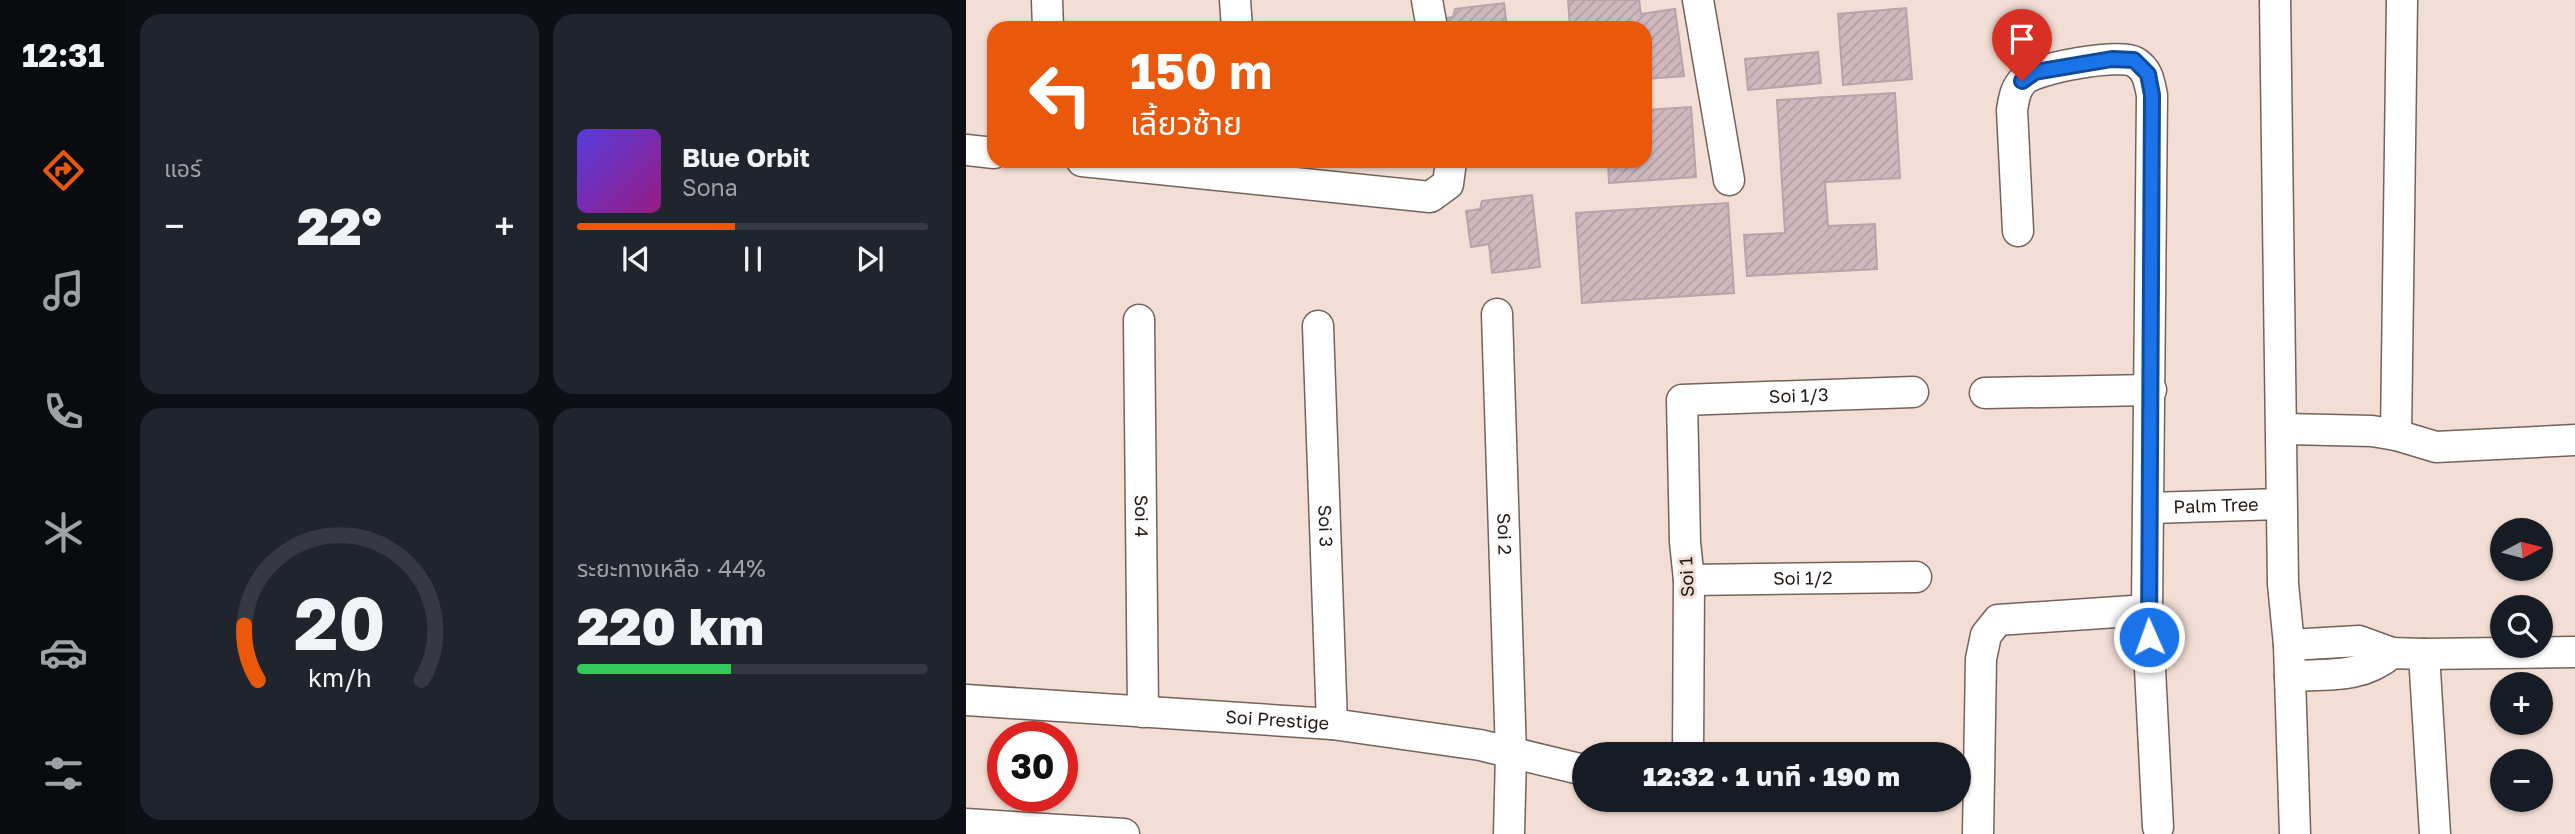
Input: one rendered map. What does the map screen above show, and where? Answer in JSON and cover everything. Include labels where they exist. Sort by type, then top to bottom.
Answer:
[{"type":"street","points":[[1047,0],[1048,21]]},
{"type":"street","points":[[1235,0],[1236,21]]},
{"type":"street","points":[[1427,0],[1431,21]]},
{"type":"street","points":[[1698,0],[1729,180]]},
{"type":"street","points":[[2275,0],[2283,429],[2281,504],[2295,834]]},
{"type":"street","points":[[2396,435],[2402,0]]},
{"type":"street","points":[[2018,231],[2012,110],[2015,94],[2022,81],[2035,72],[2112,59],[2134,60],[2148,74],[2152,95],[2147,610],[2158,827]]},
{"type":"street","points":[[966,150],[987,152]]},
{"type":"street","points":[[1197,168],[1430,197],[1448,184],[1450,168]]},
{"type":"street","name":"Soi 2","points":[[1497,314],[1511,754],[1509,834]]},
{"type":"street","name":"Soi 4","points":[[1139,320],[1143,712]]},
{"type":"street","name":"Soi 3","points":[[1318,326],[1332,724]]},
{"type":"street","points":[[1985,393],[2151,390]]},
{"type":"street","name":"Soi 1/3","points":[[1682,400],[1913,392]]},
{"type":"street","name":"Soi 1","points":[[1682,400],[1685,542],[1689,580],[1688,742]]},
{"type":"street","points":[[2283,429],[2396,435],[2436,447],[2575,440]]},
{"type":"street","name":"Palm Tree","points":[[2150,508],[2281,504]]},
{"type":"street","name":"Soi 1/2","points":[[1689,580],[1916,577]]},
{"type":"street","points":[[1978,834],[1981,659],[1986,635],[1998,620],[2147,610]]},
{"type":"street","points":[[2288,645],[2367,642],[2392,653],[2424,654],[2575,652]]},
{"type":"street","points":[[2290,676],[2361,672],[2375,667],[2392,653]]},
{"type":"street","points":[[2424,654],[2435,834]]},
{"type":"street","name":"Soi Prestige","points":[[966,700],[1332,724],[1480,745],[1572,767]]},
{"type":"street","points":[[966,824],[1124,834]]},
{"type":"building","points":[[1568,0],[1639,0],[1641,14],[1675,9],[1684,76],[1652,78],[1652,21],[1570,21]]},
{"type":"building","points":[[1504,3],[1506,21],[1438,21],[1453,17],[1455,9]]},
{"type":"building","points":[[1906,8],[1912,79],[1843,85],[1838,14]]},
{"type":"building","points":[[1818,52],[1821,83],[1748,90],[1745,59]]},
{"type":"building","points":[[1895,93],[1900,178],[1825,182],[1828,226],[1875,224],[1877,269],[1747,276],[1744,235],[1785,233],[1777,100]]},
{"type":"building","points":[[1691,107],[1696,177],[1609,183],[1608,168],[1652,168],[1652,110]]},
{"type":"building","points":[[1532,195],[1540,267],[1492,273],[1489,244],[1471,247],[1466,211],[1480,209],[1482,201]]},
{"type":"building","points":[[1728,203],[1734,293],[1582,303],[1576,213]]},
{"type":"route","points":[[2022,81],[2035,72],[2112,59],[2134,60],[2148,74],[2152,95],[2147,610],[2149,637]]}]
